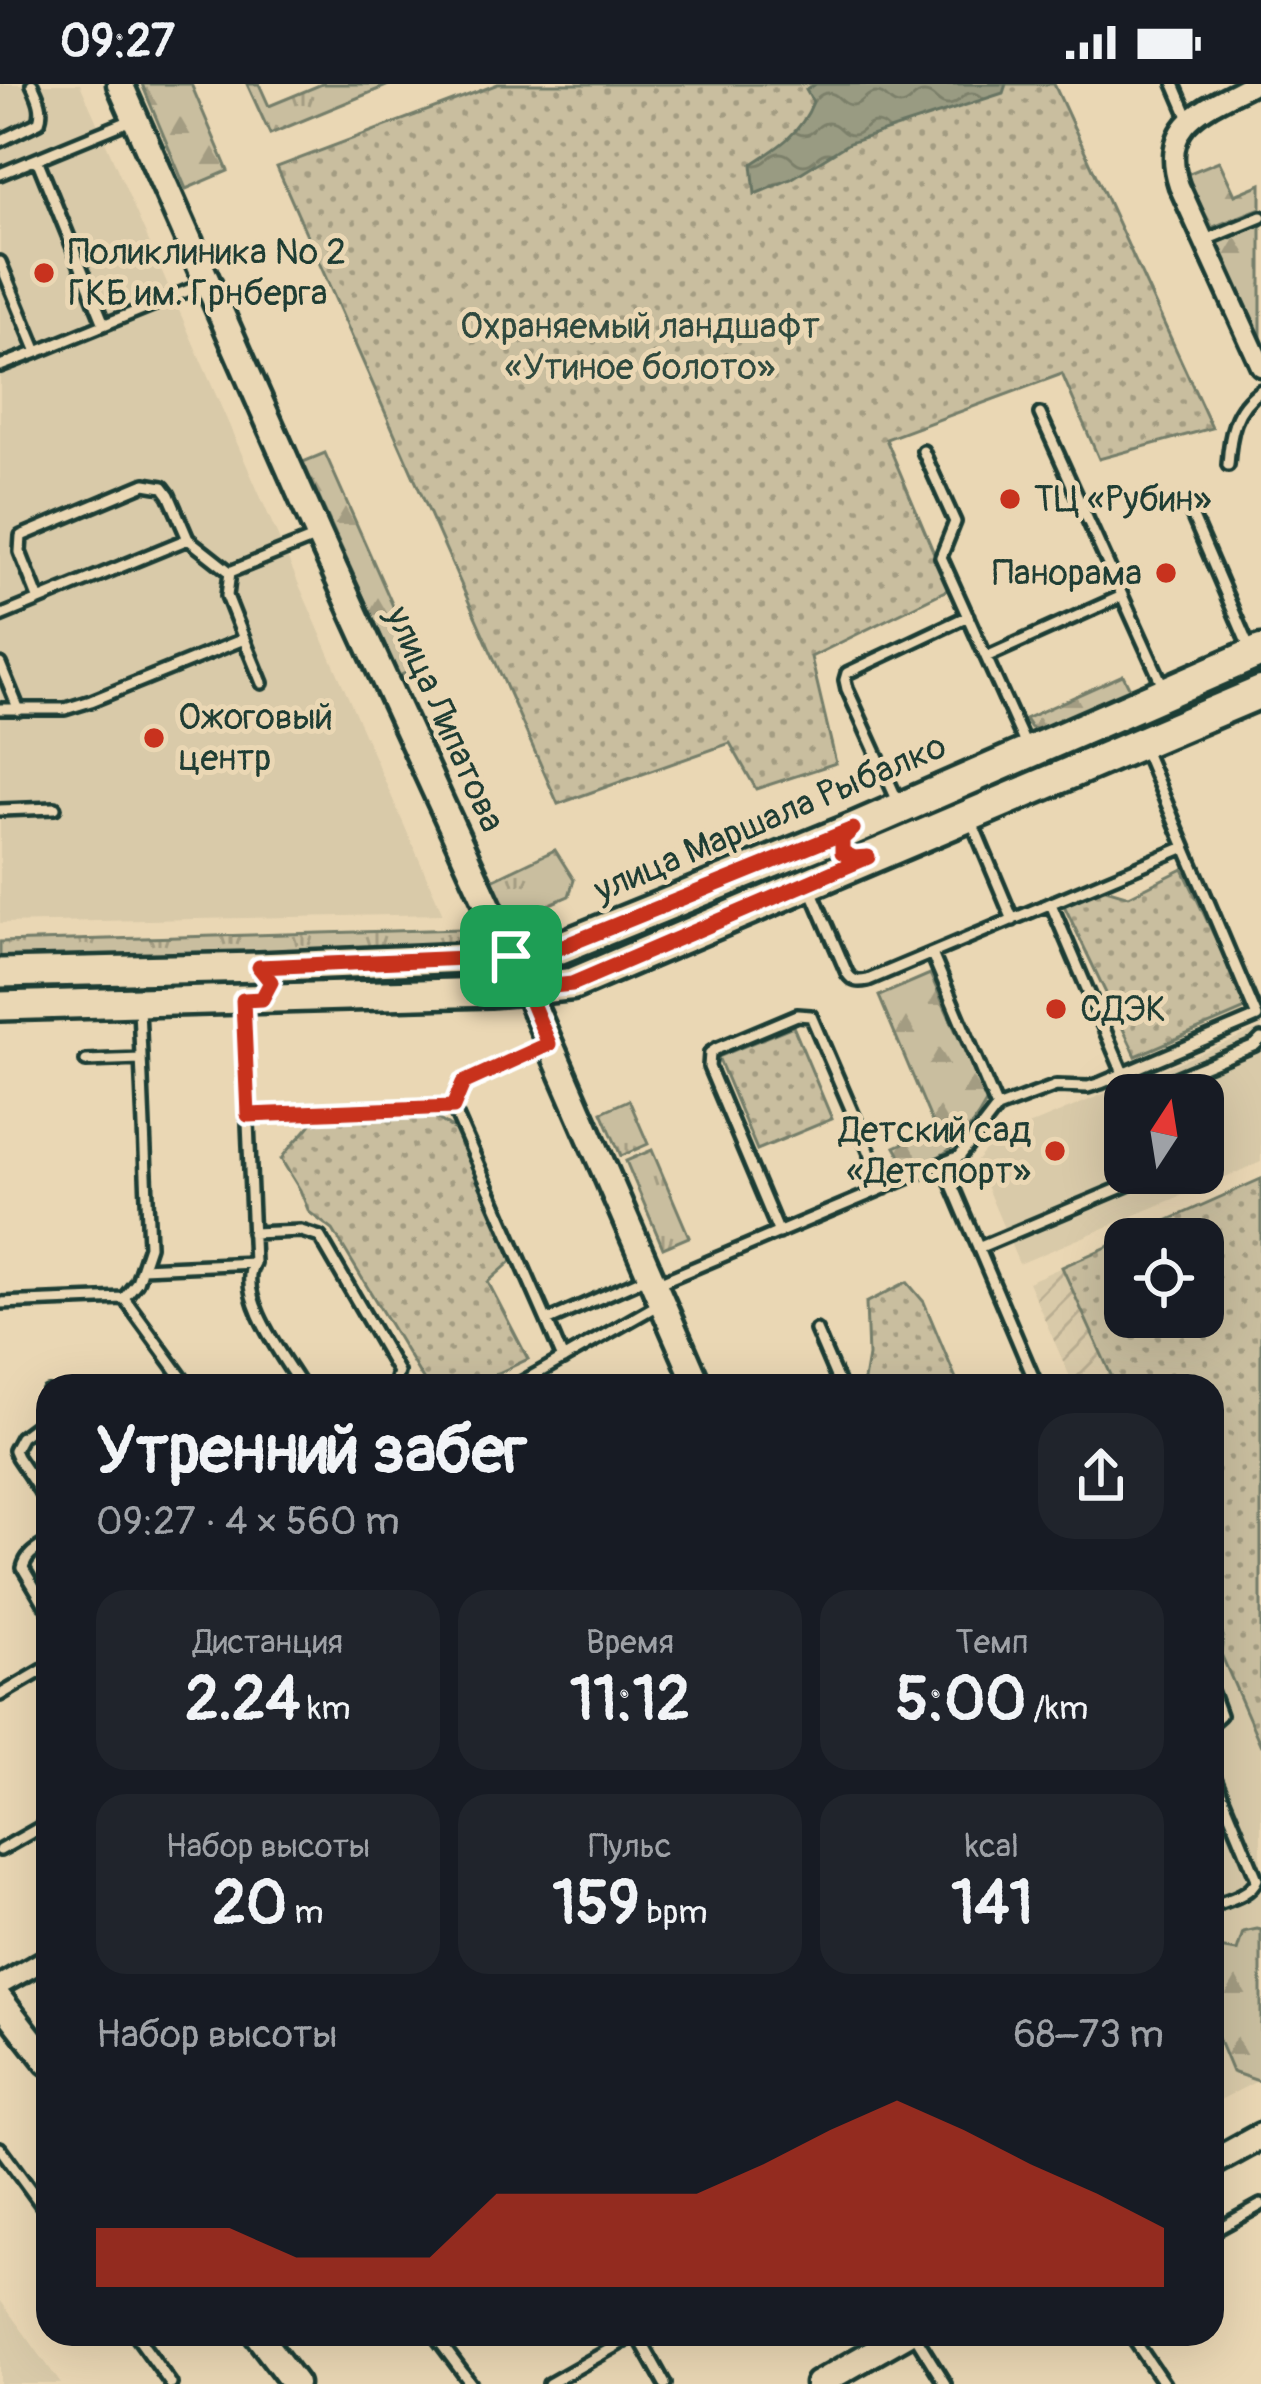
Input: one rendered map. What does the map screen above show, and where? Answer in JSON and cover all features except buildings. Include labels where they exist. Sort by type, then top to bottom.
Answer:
[{"type":"main road","name":"улица Маршала Рыбалко","points":[[0,973],[511,956],[559,948],[853,829],[1256,653]]},
{"type":"main road","name":"улица Маршала Рыбалко","points":[[0,1006],[572,984],[1261,692]]},
{"type":"main road","points":[[853,829],[842,839],[842,852],[854,858],[868,857]]},
{"type":"main road","name":"улица Липатова","points":[[511,956],[526,989]]},
{"type":"main road","points":[[252,999],[271,982],[259,967]]},
{"type":"street","name":"улица Липатова","points":[[120,84],[511,956]]},
{"type":"street","points":[[1252,84],[1189,119],[1177,139],[1173,160],[1178,186],[1261,366]]},
{"type":"street","name":"улица Липатова","points":[[526,989],[693,1374]]},
{"type":"street","points":[[0,1985],[36,1965]]},
{"type":"street","points":[[0,2000],[36,2046]]},
{"type":"street","points":[[1224,2156],[1261,2136]]},
{"type":"street","points":[[266,2346],[296,2384]]},
{"type":"street","points":[[818,2384],[888,2346]]},
{"type":"lane","points":[[0,141],[39,122],[40,103],[32,84]]},
{"type":"lane","points":[[1174,84],[1189,119]]},
{"type":"lane","points":[[0,174],[135,119]]},
{"type":"lane","points":[[37,159],[104,324]]},
{"type":"lane","points":[[1203,241],[1261,218]]},
{"type":"lane","points":[[0,262],[37,352]]},
{"type":"lane","points":[[0,367],[207,282]]},
{"type":"lane","points":[[1228,465],[1233,425],[1245,404],[1261,390]]},
{"type":"lane","points":[[1040,414],[1165,691]]},
{"type":"lane","points":[[923,451],[955,522],[941,557],[1029,752]]},
{"type":"lane","points":[[40,600],[20,552],[21,536],[145,484],[163,487],[188,539],[230,572]]},
{"type":"lane","points":[[1189,508],[1256,653]]},
{"type":"lane","points":[[230,572],[320,536]]},
{"type":"lane","points":[[0,616],[188,539]]},
{"type":"lane","points":[[230,572],[226,596],[262,683]]},
{"type":"lane","points":[[986,657],[1123,596]]},
{"type":"lane","points":[[900,808],[847,689],[847,673],[968,616]]},
{"type":"lane","points":[[0,709],[65,709],[244,639]]},
{"type":"lane","points":[[0,664],[19,710]]},
{"type":"lane","points":[[547,1321],[654,1288],[960,1156],[997,1108],[1056,1086],[1088,1087],[1260,1020],[1141,742]]},
{"type":"lane","points":[[0,810],[55,808]]},
{"type":"lane","points":[[969,814],[1013,920]]},
{"type":"lane","points":[[808,882],[851,979],[858,982],[1185,848]]},
{"type":"lane","points":[[1051,904],[1123,1073]]},
{"type":"lane","points":[[932,954],[997,1108]]},
{"type":"lane","points":[[252,999],[248,1115],[254,1263],[248,1271],[250,1297],[294,1374]]},
{"type":"lane","points":[[0,1303],[124,1298],[137,1282],[149,1246],[139,1003]]},
{"type":"lane","points":[[778,1232],[709,1067],[710,1053],[797,1015],[811,1016],[885,1188]]},
{"type":"lane","points":[[1185,1074],[1261,1039]]},
{"type":"lane","points":[[549,1044],[463,1083],[453,1107],[563,1359]]},
{"type":"lane","points":[[86,1061],[141,1059]]},
{"type":"lane","points":[[248,1115],[453,1107]]},
{"type":"lane","points":[[943,1164],[1032,1374]]},
{"type":"lane","points":[[979,1248],[1106,1194]]},
{"type":"lane","points":[[253,1233],[301,1232],[320,1237],[397,1374]]},
{"type":"lane","points":[[142,1268],[254,1263]]},
{"type":"lane","points":[[536,1374],[563,1359],[654,1288]]},
{"type":"lane","points":[[124,1298],[179,1374]]},
{"type":"lane","points":[[816,1330],[835,1374]]},
{"type":"lane","points":[[36,1426],[14,1450],[36,1484]]},
{"type":"lane","points":[[36,1550],[23,1568],[36,1590]]},
{"type":"lane","points":[[0,1695],[36,1674]]},
{"type":"lane","points":[[1224,1799],[1258,1879],[1248,1891],[1224,1901]]},
{"type":"lane","points":[[0,1850],[36,1830]]},
{"type":"lane","points":[[0,2148],[36,2198]]},
{"type":"lane","points":[[1224,2225],[1261,2205]]},
{"type":"lane","points":[[144,2346],[171,2384]]},
{"type":"lane","points":[[443,2346],[471,2384]]},
{"type":"lane","points":[[549,2384],[616,2346]]},
{"type":"lane","points":[[644,2346],[665,2384]]},
{"type":"lane","points":[[918,2346],[945,2384]]},
{"type":"lane","points":[[1138,2346],[1164,2384]]},
{"type":"shaded area","points":[[0,84],[80,84],[443,914],[0,923]]},
{"type":"shaded area","name":"Детский сад «Детспорт»","points":[[1261,1028],[1261,1162],[1224,1178],[1224,1074],[1151,1074]]},
{"type":"shaded area","name":"Детский сад «Детспорт»","points":[[1104,1094],[1104,1194],[1185,1194],[1128,1218],[1104,1218],[1104,1228],[1019,1264],[976,1162],[994,1140]]},
{"type":"shaded area","points":[[1062,1267],[1111,1374],[1069,1374],[1028,1282]]},
{"type":"shaded area","points":[[1224,1661],[1261,1746],[1261,2079],[1224,2098]]},
{"type":"shaded area","points":[[0,2300],[61,2384],[0,2384]]},
{"type":"green space","points":[[142,84],[191,84],[228,171],[186,189]]},
{"type":"green space","points":[[247,84],[259,84],[269,106],[322,84],[391,84],[270,134]]},
{"type":"green space","name":"Охраняемый ландшафт «Утиное болото»","points":[[498,84],[1054,84],[1212,428],[1099,459],[1062,374],[886,439],[949,589],[811,657],[836,763],[756,789],[730,743],[558,804],[277,167]]},
{"type":"green space","points":[[1219,161],[1235,195],[1261,184],[1261,208],[1211,228],[1187,174]]},
{"type":"green space","points":[[1261,225],[1261,342],[1217,243]]},
{"type":"green space","points":[[325,453],[420,667],[399,676],[303,462]]},
{"type":"green space","points":[[1123,675],[1131,691],[1042,730],[1031,728],[1025,719]]},
{"type":"green space","points":[[555,850],[574,880],[569,896],[518,918],[505,915],[490,881]]},
{"type":"green space","points":[[830,850],[834,859],[577,964],[574,956]]},
{"type":"green space","points":[[1183,869],[1248,1008],[1136,1056],[1061,899],[1096,886],[1129,896]]},
{"type":"green space","points":[[462,929],[467,944],[0,960],[0,942]]},
{"type":"green space","points":[[930,974],[987,1101],[954,1146],[931,1160],[904,1163],[895,1147],[935,1129],[879,996]]},
{"type":"green space","points":[[793,1026],[832,1119],[757,1150],[718,1057]]},
{"type":"green space","points":[[629,1100],[648,1144],[621,1156],[602,1112]]},
{"type":"green space","points":[[321,1106],[427,1112],[466,1137],[516,1257],[488,1282],[528,1359],[496,1374],[420,1374],[333,1230],[309,1212],[281,1159]]},
{"type":"green space","points":[[652,1150],[689,1237],[663,1248],[626,1161]]},
{"type":"green space","points":[[1261,1179],[1261,1746],[1224,1661],[1224,1374],[1111,1374],[1062,1267],[1104,1248],[1104,1338],[1224,1338],[1224,1218],[1173,1218]]},
{"type":"green space","points":[[907,1282],[924,1302],[954,1374],[865,1374],[866,1303]]},
{"type":"green space","points":[[1261,1930],[1261,2082],[1232,2072],[1224,2053],[1224,1949],[1237,1951],[1243,1932]]},
{"type":"water","points":[[816,84],[1006,84],[1003,93],[849,143],[791,179],[755,194],[752,164],[796,131],[813,102],[806,90]]},
{"type":"place","name":"Поликлиника № 2 ГКБ им. Грнберга","points":[[44,273]]},
{"type":"place","name":"ТЦ «Рубин»","points":[[1010,499]]},
{"type":"place","name":"Панорама","points":[[1166,573]]},
{"type":"place","name":"Ожоговый центр","points":[[154,738]]},
{"type":"place","name":"СДЭК","points":[[1056,1009]]},
{"type":"place","name":"Детский сад «Детспорт»","points":[[1055,1151]]},
{"type":"route","points":[[853,829],[842,839],[842,852],[854,858],[868,857],[572,984],[526,989],[549,1044],[463,1083],[453,1107],[248,1115],[243,1000],[262,999],[271,982],[259,967],[511,956],[559,948],[853,829]]}]
